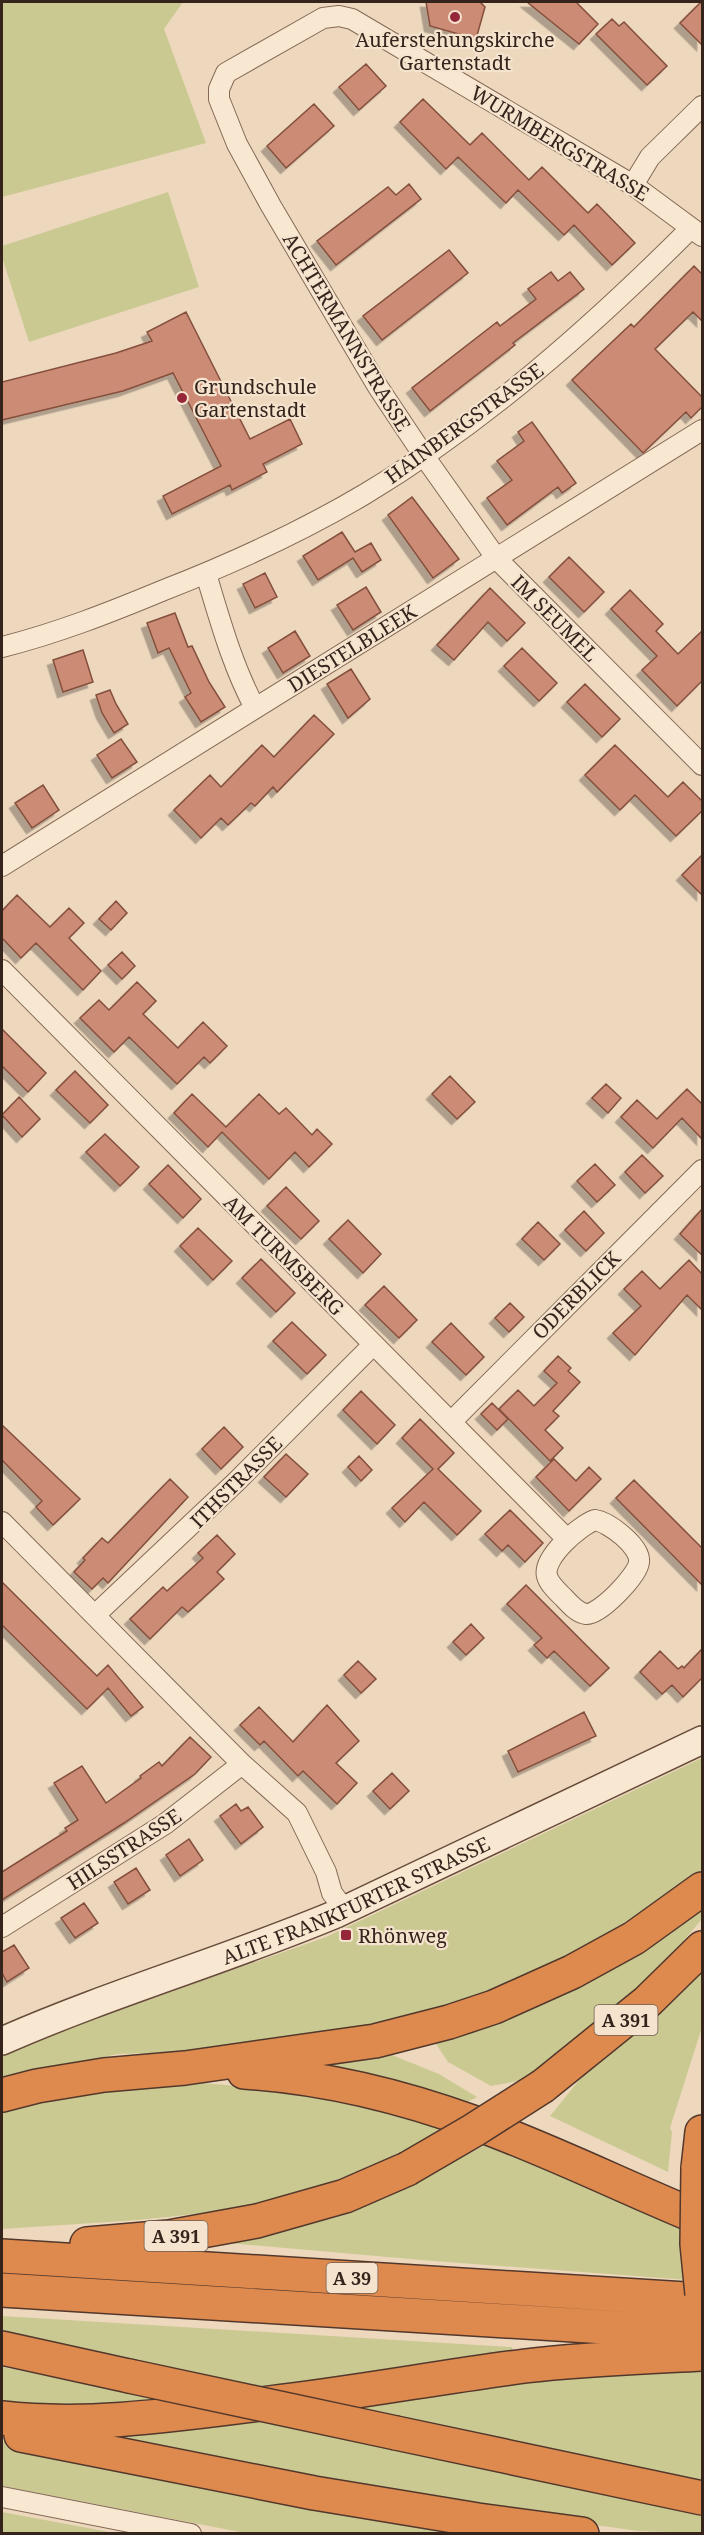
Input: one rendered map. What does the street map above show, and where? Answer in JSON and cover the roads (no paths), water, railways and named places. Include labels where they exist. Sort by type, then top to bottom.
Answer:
[{"type":"highway","points":[[2,2095],[37,2086],[104,2075],[185,2068],[375,2041],[449,2022],[538,1989],[606,1955],[662,1919],[702,1889]]},
{"type":"highway","name":"A 391","points":[[2,2250],[169,2238],[257,2221],[345,2196],[407,2169],[474,2130],[543,2085],[647,2002],[702,1948]]},
{"type":"highway","points":[[185,2068],[274,2074],[323,2081],[422,2105],[475,2123],[702,2219]]},
{"type":"highway","points":[[702,2132],[698,2168],[697,2244],[702,2294]]},
{"type":"highway","name":"A 39","points":[[2,2256],[702,2300]]},
{"type":"highway","name":"A 39","points":[[2,2290],[702,2333]]},
{"type":"highway","points":[[2,2348],[702,2498]]},
{"type":"highway","points":[[2,2418],[33,2422],[103,2421],[180,2414],[347,2394],[527,2366],[702,2354]]},
{"type":"highway","points":[[2,2431],[314,2493],[478,2520],[582,2534]]},
{"type":"street","name":"WURMBERGSTRASSE","points":[[272,206],[222,110],[219,89],[226,73],[235,66],[304,27],[330,16],[352,19],[633,185],[697,232]]},
{"type":"street","points":[[633,185],[650,157],[702,106]]},
{"type":"street","name":"ACHTERMANNSTRASSE","points":[[272,206],[378,387],[424,456]]},
{"type":"street","name":"HAINBERGSTRASSE","points":[[2,646],[105,615],[249,555],[327,515],[424,456],[503,399],[697,232]]},
{"type":"street","name":"DIESTELBLEEK","points":[[2,866],[497,560],[702,430]]},
{"type":"street","name":"IM SEUMEL","points":[[424,456],[497,560],[702,765]]},
{"type":"street","points":[[206,574],[227,647],[255,708]]},
{"type":"street","name":"AM TURMSBERG","points":[[2,970],[567,1539]]},
{"type":"street","name":"ODERBLICK","points":[[451,1422],[702,1170]]},
{"type":"street","name":"ITHSTRASSE","points":[[95,1615],[228,1490],[373,1345]]},
{"type":"street","points":[[595,1520],[613,1528],[638,1554],[639,1562],[635,1572],[596,1612],[585,1614],[576,1610],[556,1590],[547,1577],[550,1559],[567,1539],[586,1523],[595,1520]]},
{"type":"street","points":[[5,1532],[95,1615],[242,1764],[297,1814],[326,1872],[332,1893],[344,1909]]},
{"type":"street","name":"ALTE FRANKFURTER STRASSE","points":[[2,2041],[120,1993],[288,1934],[702,1740]]},
{"type":"street","name":"HILSSTRASSE","points":[[2,1928],[165,1824],[242,1764]]},
{"type":"street","points":[[2,2498],[191,2534]]},
{"type":"place","name":"Auferstehungskirche Gartenstadt","points":[[455,17]]},
{"type":"place","name":"Grundschule Gartenstadt","points":[[182,398]]},
{"type":"place","name":"Rhönweg","points":[[346,1935]]}]
